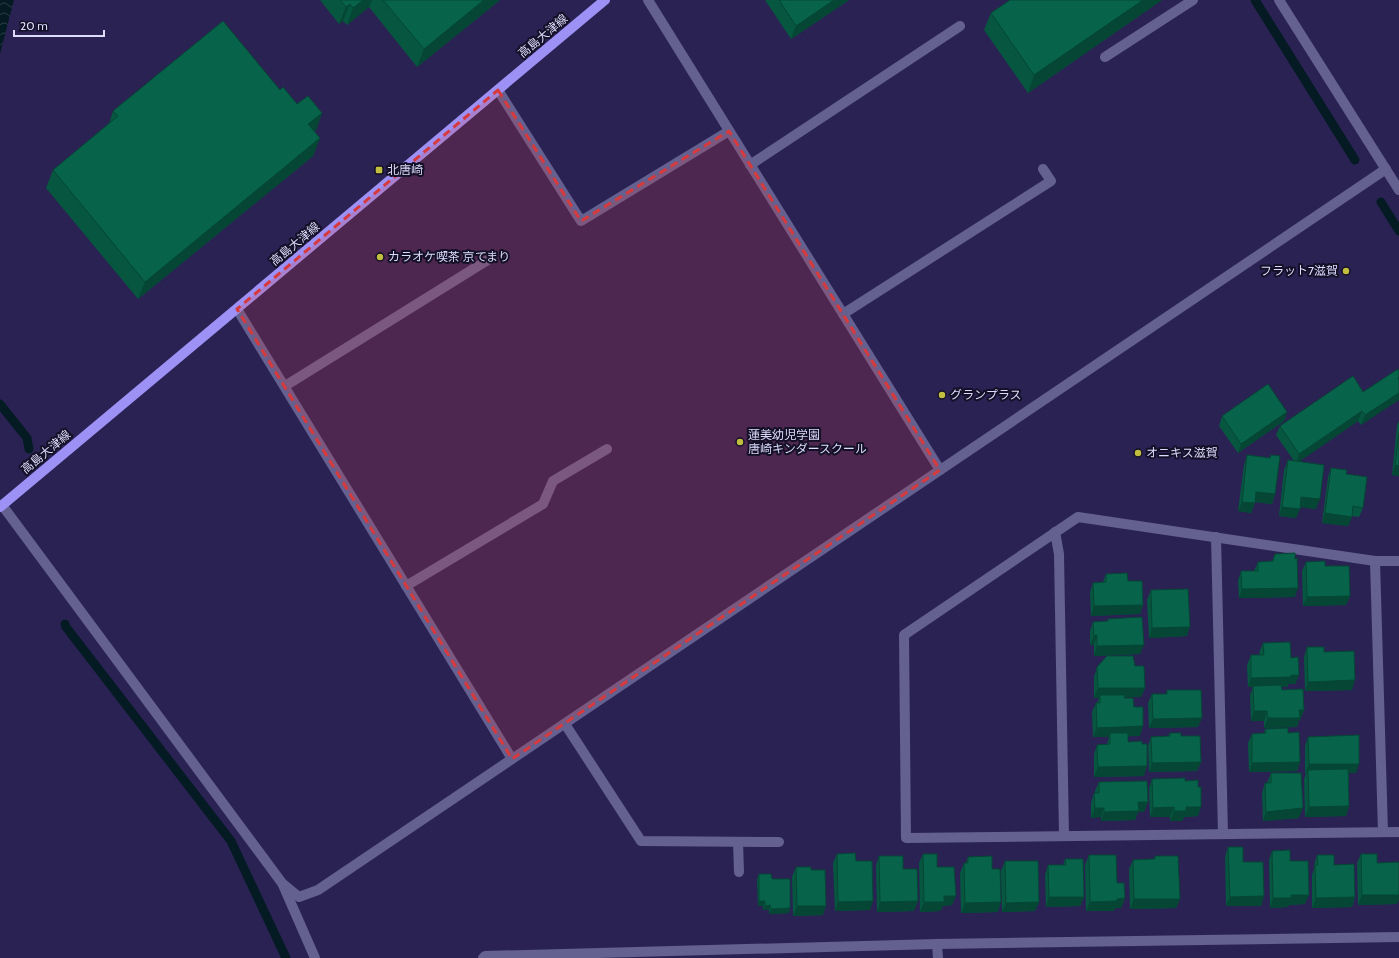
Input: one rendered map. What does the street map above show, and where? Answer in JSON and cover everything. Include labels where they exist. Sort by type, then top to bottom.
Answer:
[{"type":"main road","name":"高島大津線","points":[[1,506],[605,0]]},
{"type":"street","points":[[648,0],[940,470]]},
{"type":"street","points":[[1105,56],[1193,0]]},
{"type":"street","points":[[1279,0],[1399,190]]},
{"type":"street","points":[[750,165],[960,26]]},
{"type":"street","points":[[498,90],[581,221],[729,131]]},
{"type":"street","points":[[843,314],[1051,181],[1043,169]]},
{"type":"street","points":[[282,883],[299,897],[318,890],[1386,169]]},
{"type":"street","points":[[285,386],[491,258]]},
{"type":"street","points":[[237,309],[512,759]]},
{"type":"street","points":[[406,586],[543,504],[553,481],[607,449]]},
{"type":"street","points":[[1,506],[282,883],[315,958]]},
{"type":"street","points":[[1399,561],[1374,561],[1078,517],[904,635],[906,838],[1399,832]]},
{"type":"street","points":[[1055,532],[1059,554],[1064,836]]},
{"type":"street","points":[[1216,537],[1223,834]]},
{"type":"street","points":[[1374,561],[1384,832]]},
{"type":"street","points":[[565,724],[640,841],[779,842]]},
{"type":"street","points":[[738,842],[739,872]]},
{"type":"street","points":[[483,958],[485,956],[937,944],[1399,937]]},
{"type":"street","points":[[937,944],[938,958]]},
{"type":"highlighted area","points":[[498,90],[581,221],[729,131],[940,470],[512,759],[237,309]]},
{"type":"water","points":[[0,0],[14,0],[0,54]]},
{"type":"building","points":[[340,0],[363,0],[353,8],[350,4],[346,7]]},
{"type":"building","points":[[383,0],[484,0],[424,49]]},
{"type":"building","points":[[779,0],[834,0],[796,26]]},
{"type":"building","points":[[1010,0],[1143,0],[1034,75],[991,13]]},
{"type":"building","points":[[223,21],[280,90],[283,87],[297,104],[308,96],[322,113],[308,124],[320,138],[145,282],[53,170],[118,116],[113,111]]},
{"type":"building","points":[[1398,369],[1399,393],[1365,415],[1362,411],[1299,454],[1280,426],[1353,376],[1363,392]]},
{"type":"building","points":[[1268,384],[1287,412],[1241,444],[1222,416]]},
{"type":"building","points":[[1399,433],[1399,466],[1395,465]]},
{"type":"building","points":[[1247,455],[1270,458],[1271,455],[1280,456],[1275,494],[1256,492],[1255,503],[1242,502]]},
{"type":"building","points":[[1288,460],[1324,465],[1320,499],[1301,497],[1300,509],[1282,507]]},
{"type":"building","points":[[1331,468],[1347,470],[1346,474],[1367,477],[1363,508],[1353,506],[1352,517],[1325,513]]},
{"type":"building","points":[[1295,553],[1295,559],[1297,558],[1298,588],[1242,589],[1241,571],[1258,571],[1258,562],[1273,561],[1275,554]]},
{"type":"building","points":[[1325,561],[1325,566],[1349,566],[1350,596],[1307,597],[1306,562]]},
{"type":"building","points":[[1127,573],[1128,581],[1142,581],[1143,605],[1094,606],[1093,583],[1106,582],[1106,574]]},
{"type":"building","points":[[1188,589],[1190,627],[1152,628],[1151,590]]},
{"type":"building","points":[[1142,617],[1144,645],[1097,646],[1097,635],[1094,636],[1093,622],[1108,621],[1108,619]]},
{"type":"building","points":[[1290,642],[1291,658],[1298,657],[1299,675],[1291,675],[1291,677],[1251,678],[1251,655],[1264,655],[1263,643]]},
{"type":"building","points":[[1307,647],[1324,647],[1324,652],[1354,651],[1355,680],[1308,682]]},
{"type":"building","points":[[1107,656],[1133,656],[1135,666],[1144,666],[1145,688],[1098,688],[1097,667]]},
{"type":"building","points":[[1281,685],[1282,690],[1303,689],[1304,710],[1299,710],[1300,718],[1268,718],[1267,711],[1254,711],[1253,686]]},
{"type":"building","points":[[1167,690],[1201,690],[1202,718],[1153,719],[1152,694],[1167,694]]},
{"type":"building","points":[[1100,695],[1125,695],[1124,698],[1133,698],[1134,707],[1143,707],[1143,726],[1097,728],[1096,703],[1100,703]]},
{"type":"building","points":[[1288,728],[1288,733],[1299,732],[1300,762],[1252,763],[1252,734],[1266,733],[1265,729]]},
{"type":"building","points":[[1110,733],[1128,733],[1128,742],[1142,741],[1142,744],[1147,744],[1147,766],[1098,767],[1097,745],[1110,744]]},
{"type":"building","points":[[1170,733],[1181,733],[1181,736],[1200,736],[1201,762],[1152,763],[1151,737],[1170,736]]},
{"type":"building","points":[[1359,735],[1359,764],[1309,764],[1308,737]]},
{"type":"building","points":[[1348,769],[1349,806],[1309,807],[1308,770]]},
{"type":"building","points":[[1271,773],[1301,773],[1303,808],[1266,812],[1265,783],[1271,783]]},
{"type":"building","points":[[1185,778],[1185,781],[1198,780],[1198,787],[1201,787],[1201,807],[1186,807],[1186,811],[1174,811],[1174,807],[1153,808],[1152,779]]},
{"type":"building","points":[[1147,781],[1148,802],[1138,802],[1139,811],[1104,812],[1104,808],[1095,808],[1094,793],[1099,793],[1099,782]]},
{"type":"building","points":[[1228,847],[1243,847],[1243,862],[1263,862],[1264,896],[1230,897]]},
{"type":"building","points":[[1290,850],[1290,861],[1308,861],[1309,895],[1291,895],[1291,898],[1273,898],[1272,851]]},
{"type":"building","points":[[855,853],[856,861],[872,861],[873,901],[838,902],[837,854]]},
{"type":"building","points":[[923,854],[937,854],[937,867],[954,867],[956,896],[944,896],[944,902],[924,902]]},
{"type":"building","points":[[1361,854],[1377,854],[1377,863],[1399,862],[1399,895],[1362,895]]},
{"type":"building","points":[[1089,855],[1116,855],[1117,883],[1124,883],[1125,898],[1117,899],[1117,901],[1090,902]]},
{"type":"building","points":[[1317,855],[1334,855],[1334,865],[1354,864],[1355,897],[1316,898],[1315,865],[1318,865]]},
{"type":"building","points":[[879,856],[903,856],[903,869],[917,869],[918,901],[880,902]]},
{"type":"building","points":[[992,856],[992,869],[1000,869],[1001,902],[965,903],[964,863],[968,863],[968,857]]},
{"type":"building","points":[[1155,856],[1178,856],[1180,899],[1134,899],[1133,860],[1155,859]]},
{"type":"building","points":[[1065,859],[1083,859],[1084,897],[1049,897],[1048,865],[1066,865]]},
{"type":"building","points":[[1005,861],[1038,861],[1039,902],[1006,903]]},
{"type":"building","points":[[796,867],[811,867],[811,870],[825,870],[826,906],[797,906]]},
{"type":"building","points":[[759,874],[771,874],[772,879],[790,879],[790,908],[771,909],[770,905],[765,906],[765,901],[759,901]]},
{"type":"waterway","points":[[1255,0],[1355,160]]},
{"type":"waterway","points":[[1381,202],[1399,231]]},
{"type":"waterway","points":[[0,404],[27,438],[29,449]]},
{"type":"waterway","points":[[65,624],[231,841],[286,958]]},
{"type":"place","name":"北唐崎","points":[[379,170]]},
{"type":"place","name":"カラオケ喫茶 京てまり","points":[[380,257]]},
{"type":"place","name":"フラット7滋賀","points":[[1346,271]]},
{"type":"place","name":"グランプラス","points":[[942,395]]},
{"type":"place","name":"蓮美幼児学園 唐崎キンダースクール","points":[[740,442]]},
{"type":"place","name":"オニキス滋賀","points":[[1138,453]]}]
